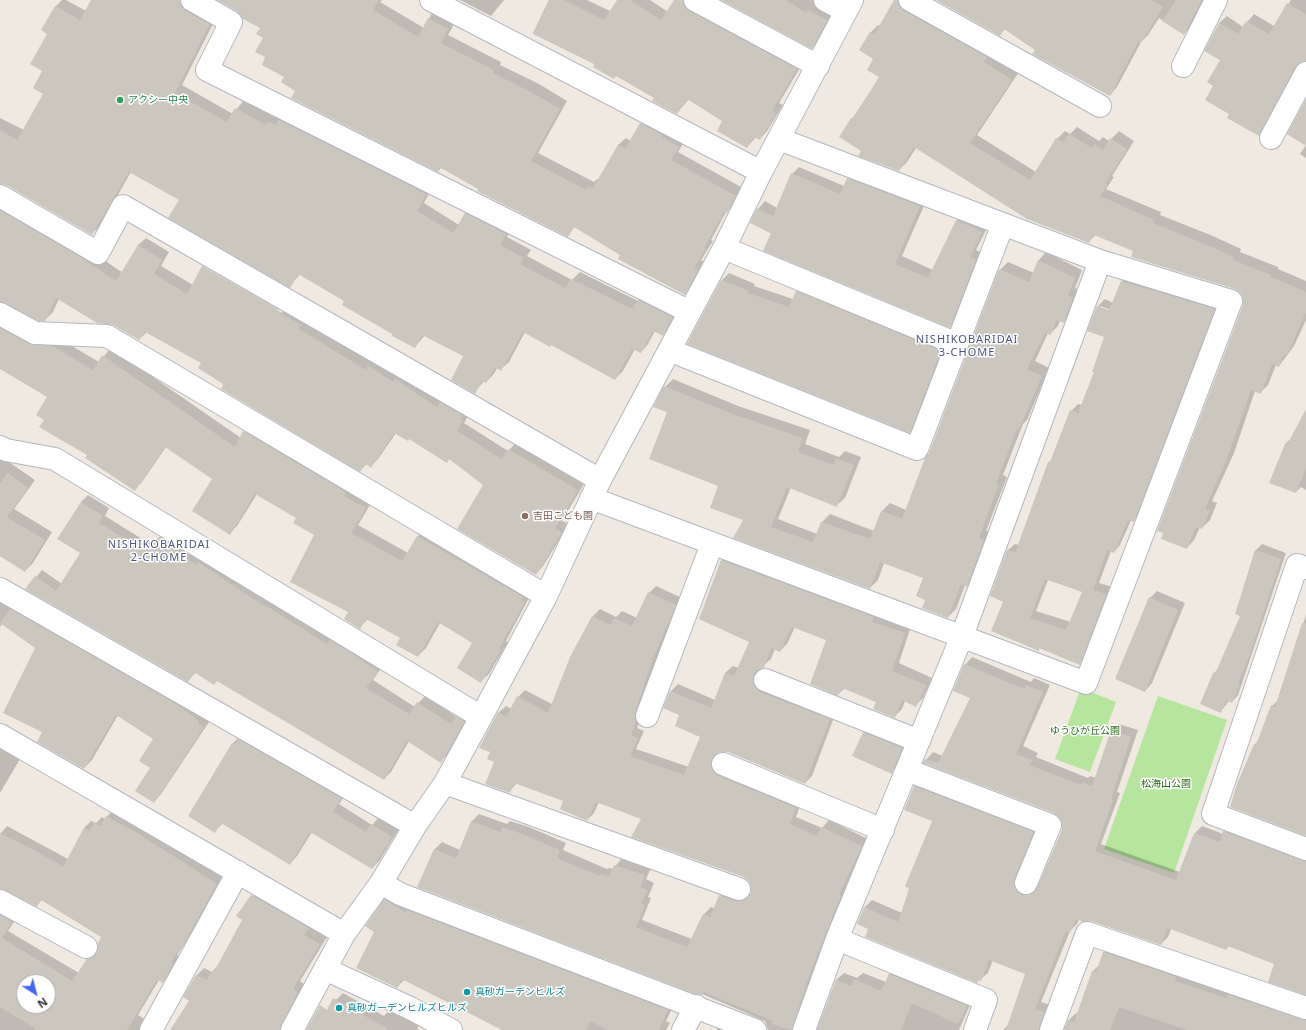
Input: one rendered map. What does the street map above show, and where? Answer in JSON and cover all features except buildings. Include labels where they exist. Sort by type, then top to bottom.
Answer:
[{"type":"street","points":[[192,0],[231,22],[207,70],[690,312]]},
{"type":"street","points":[[431,0],[761,172]]},
{"type":"street","points":[[695,0],[818,66]]},
{"type":"street","points":[[292,1030],[344,934],[381,883],[415,826],[445,783],[546,596],[596,489],[724,248],[761,172],[849,6],[825,0]]},
{"type":"street","points":[[910,0],[1100,106]]},
{"type":"street","points":[[1183,66],[1216,0]]},
{"type":"street","points":[[1271,138],[1306,73]]},
{"type":"street","points":[[0,196],[98,253],[123,206],[596,489],[712,544],[1086,683],[1231,301],[1100,261],[779,139]]},
{"type":"street","points":[[669,350],[917,449],[1003,224]]},
{"type":"street","points":[[724,248],[957,344]]},
{"type":"street","points":[[804,1030],[837,939],[962,636],[1100,261]]},
{"type":"street","points":[[0,314],[35,333],[107,336],[546,596]]},
{"type":"street","points":[[0,447],[6,450],[55,459],[481,717]]},
{"type":"street","points":[[647,716],[712,544]]},
{"type":"street","points":[[1306,568],[1297,565],[1213,814],[1306,849]]},
{"type":"street","points":[[0,589],[415,826]]},
{"type":"street","points":[[765,680],[919,741]]},
{"type":"street","points":[[0,735],[344,934]]},
{"type":"street","points":[[723,764],[883,830]]},
{"type":"street","points":[[907,770],[1050,825],[1026,883]]},
{"type":"street","points":[[445,783],[739,890]]},
{"type":"street","points":[[151,1030],[238,872]]},
{"type":"street","points":[[381,883],[400,894],[696,1006],[755,1030]]},
{"type":"street","points":[[0,902],[86,947]]},
{"type":"street","points":[[1052,1030],[1087,933],[1306,1008]]},
{"type":"street","points":[[837,939],[986,1000],[975,1030]]},
{"type":"street","points":[[325,969],[410,1008],[451,1030]]},
{"type":"street","points":[[683,1030],[696,1006]]},
{"type":"green space","name":"ゆうひが丘公園","points":[[1081,688],[1116,702],[1090,772],[1055,759]]},
{"type":"green space","name":"松海山公園","points":[[1158,696],[1227,720],[1174,873],[1104,849]]},
{"type":"place","name":"アクシー中央","points":[[120,100]]},
{"type":"place","name":"吉田こども園","points":[[525,516]]},
{"type":"place","name":"真砂ガーデンヒルズ","points":[[467,992]]},
{"type":"place","name":"真砂ガーデンヒルズヒルズ","points":[[339,1008]]},
{"type":"district","name":"NISHIKOBARIDAI 3-CHOME","points":[[967,346]]},
{"type":"district","name":"NISHIKOBARIDAI 2-CHOME","points":[[159,551]]}]
